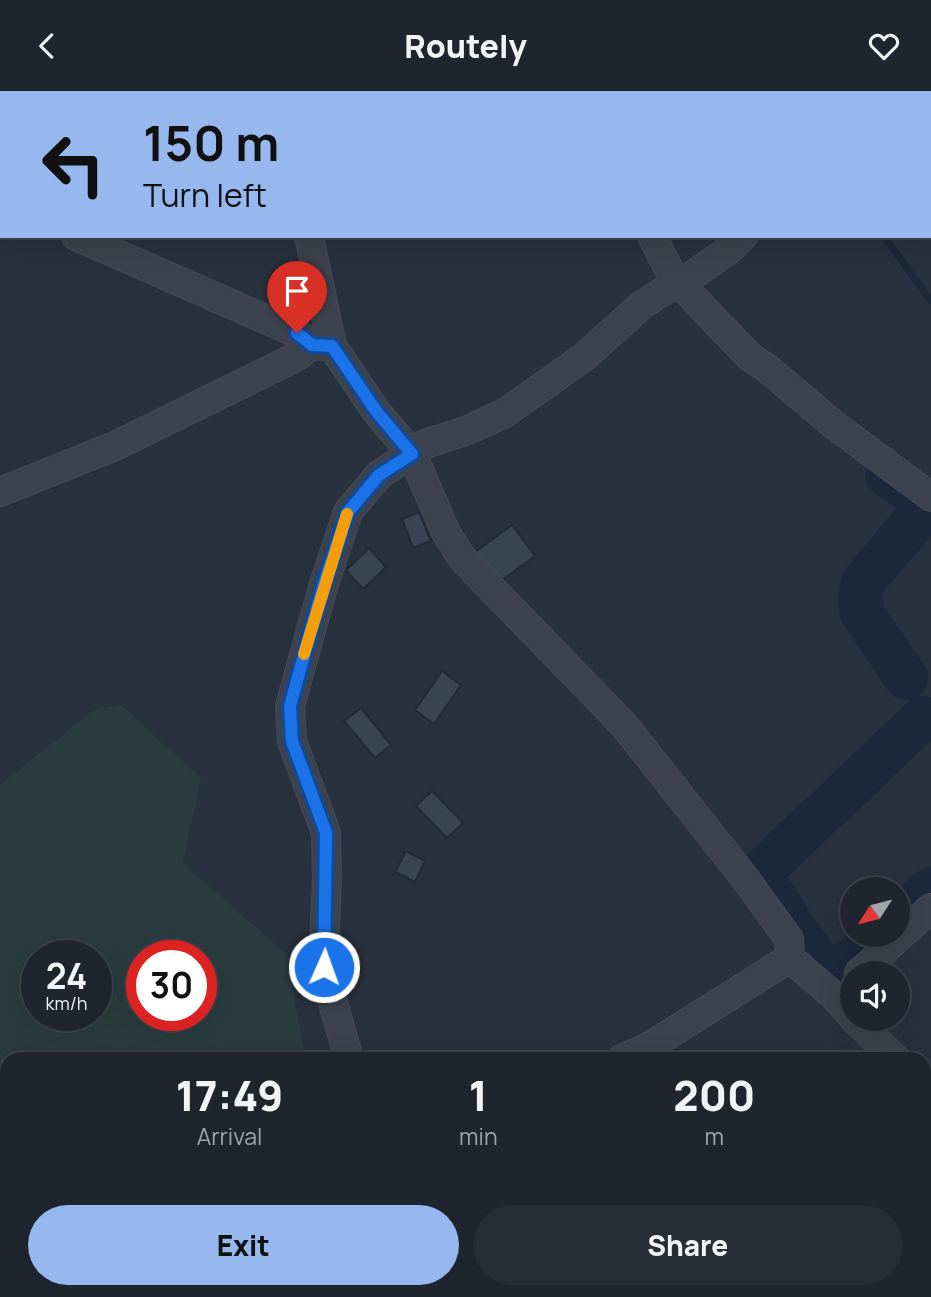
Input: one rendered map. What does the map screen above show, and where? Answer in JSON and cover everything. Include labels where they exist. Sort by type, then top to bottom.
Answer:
[{"type":"street","points":[[81,238],[322,346],[412,454],[446,533],[462,558],[624,725],[744,877],[789,939],[790,958]]},
{"type":"street","points":[[309,238],[322,346]]},
{"type":"street","points":[[653,238],[678,283],[749,356],[833,425],[931,497]]},
{"type":"street","points":[[347,1052],[324,967],[326,833],[292,741],[290,706],[323,587],[348,512],[379,475],[425,444],[468,430],[505,413],[584,357],[642,305],[730,249],[741,238]]},
{"type":"street","points":[[0,492],[152,429],[322,346]]},
{"type":"street","points":[[872,961],[931,908]]},
{"type":"street","points":[[790,958],[840,985]]},
{"type":"street","points":[[638,1052],[790,958]]},
{"type":"street","points":[[867,1031],[889,1052]]},
{"type":"shaded area","points":[[120,704],[201,778],[183,863],[287,955],[304,1052],[0,1052],[0,785],[94,710]]},
{"type":"building","points":[[419,512],[431,541],[413,548],[402,519]]},
{"type":"building","points":[[512,525],[535,556],[498,583],[475,552]]},
{"type":"building","points":[[369,548],[386,567],[363,589],[346,570]]},
{"type":"building","points":[[442,671],[461,685],[434,724],[415,710]]},
{"type":"building","points":[[361,708],[391,745],[375,758],[344,721]]},
{"type":"building","points":[[432,791],[463,823],[447,838],[416,806]]},
{"type":"building","points":[[406,851],[425,861],[415,882],[395,872]]},
{"type":"waterway","points":[[885,238],[931,301]]},
{"type":"waterway","points":[[887,475],[929,504],[863,582],[860,597],[862,613],[906,678]]},
{"type":"waterway","points":[[868,947],[830,977],[796,931],[763,879],[765,868],[923,718]]},
{"type":"waterway","points":[[910,909],[931,889]]},
{"type":"slow traffic","points":[[304,654],[347,514]]},
{"type":"route","points":[[297,333],[312,345],[332,346],[376,411],[412,454],[379,475],[348,512],[323,587],[290,706],[292,741],[326,833],[324,967]]}]
